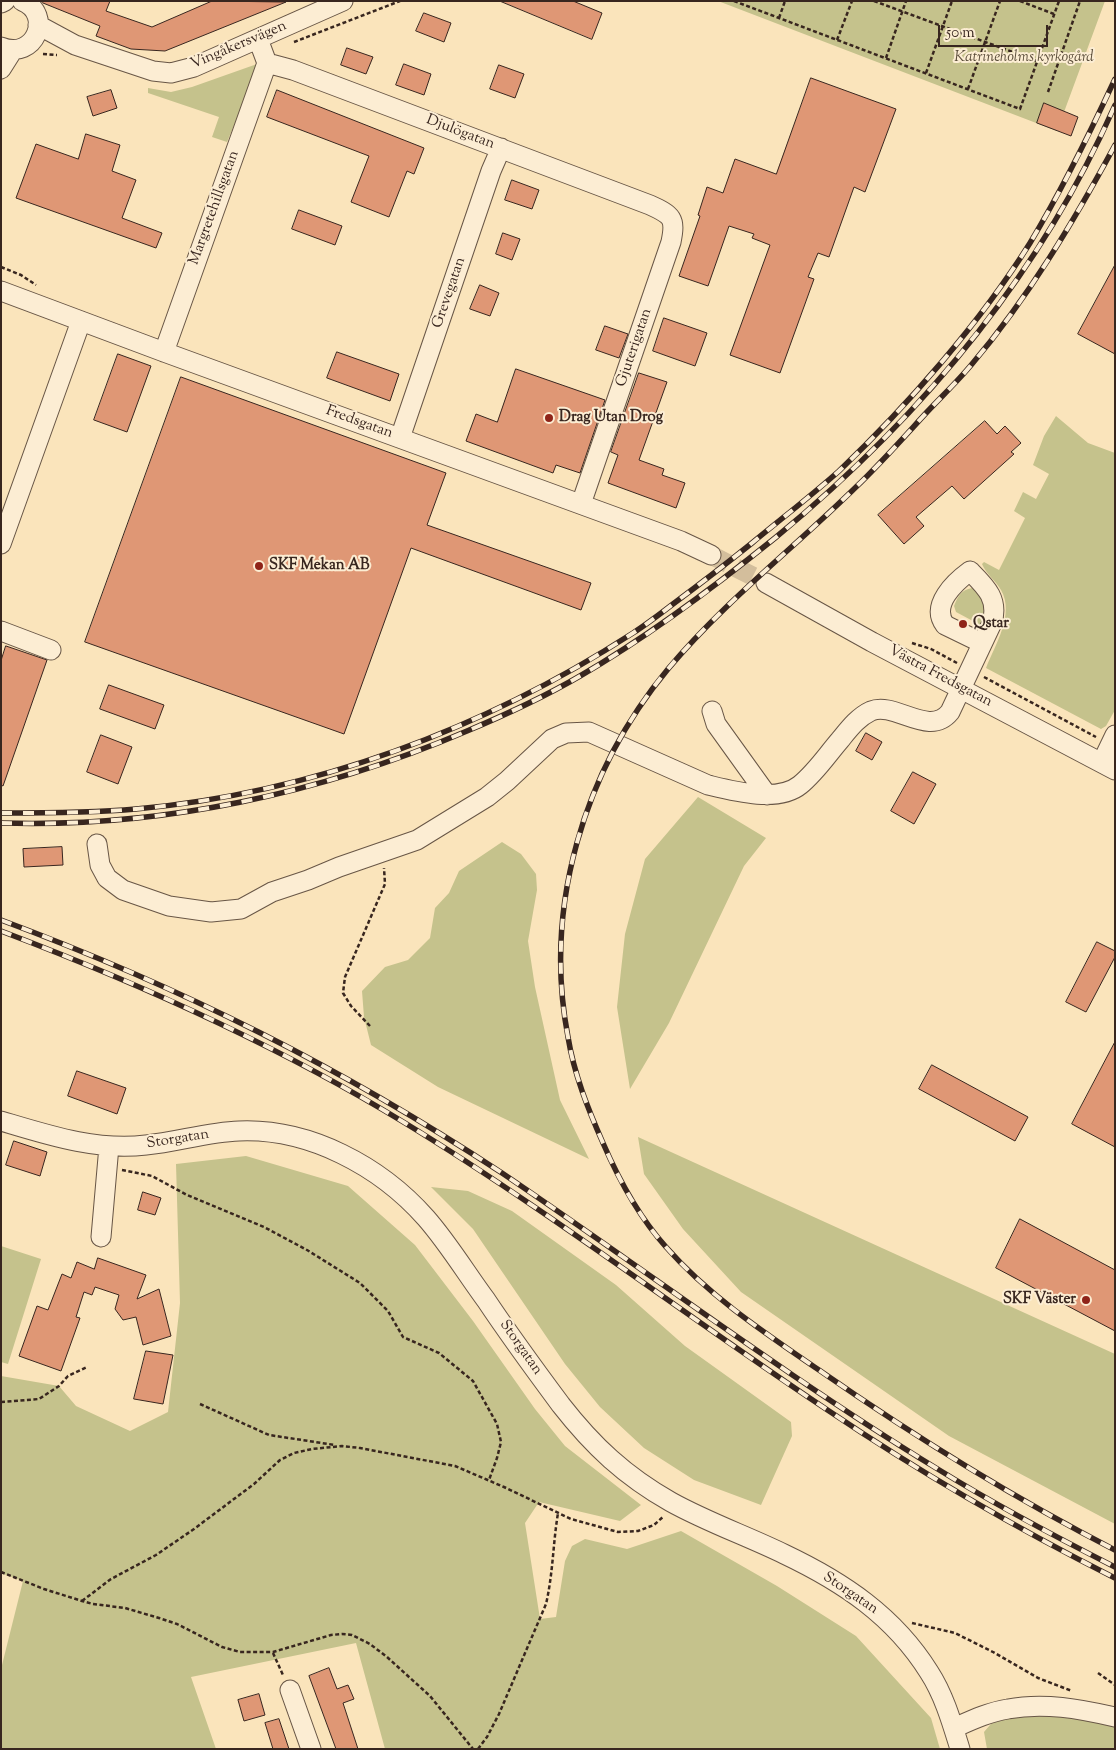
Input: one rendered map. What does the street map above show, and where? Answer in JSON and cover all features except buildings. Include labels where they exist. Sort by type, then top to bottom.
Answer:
[{"type":"street","points":[[1,2],[5,1]]},
{"type":"street","name":"Vingåkersvägen","points":[[38,25],[75,45],[153,71],[171,73],[194,67],[343,1]]},
{"type":"street","points":[[1,69],[13,48],[35,38],[38,25],[35,12],[27,3]]},
{"type":"street","points":[[258,39],[267,64]]},
{"type":"street","name":"Vingåkersvägen","points":[[13,48],[75,45]]},
{"type":"street","name":"Djulögatan","points":[[267,64],[293,70],[650,205],[665,212],[672,221]]},
{"type":"street","name":"Margretehillsgatan","points":[[164,352],[267,64]]},
{"type":"street","name":"Grevegatan","points":[[400,438],[500,148]]},
{"type":"street","name":"Gjuterigatan","points":[[581,504],[671,242],[674,226],[672,221]]},
{"type":"street","name":"Fredsgatan","points":[[3,290],[164,352],[681,541],[711,555]]},
{"type":"street","points":[[1,544],[81,321]]},
{"type":"street","name":"Västra Fredsgatan","points":[[766,583],[1108,766]]},
{"type":"street","points":[[1,631],[51,650]]},
{"type":"street","points":[[97,844],[100,865],[107,878],[123,890],[169,906],[211,912],[241,909],[272,892],[417,840],[465,812],[507,781],[552,739],[566,733],[589,732],[708,785],[726,790],[767,795],[784,794],[799,786],[820,766],[854,724],[866,714],[879,709],[924,721],[940,720],[946,717],[982,644]]},
{"type":"street","points":[[712,711],[716,724],[767,795]]},
{"type":"street","points":[[1108,766],[1115,735]]},
{"type":"street","name":"Storgatan","points":[[1,1121],[71,1141],[110,1146],[146,1145],[238,1131],[261,1131],[291,1136],[314,1143],[347,1156],[370,1170],[388,1182],[426,1218],[537,1373],[584,1434],[625,1472],[671,1502],[785,1554],[829,1578],[868,1602],[889,1621],[930,1672],[943,1699],[960,1749]]},
{"type":"street","points":[[101,1237],[110,1146]]},
{"type":"street","points":[[290,1690],[311,1749]]},
{"type":"street","points":[[954,1728],[980,1716],[1009,1709],[1035,1706],[1063,1707],[1115,1717]]},
{"type":"path","points":[[734,1],[1020,109],[1059,1]]},
{"type":"path","points":[[779,18],[785,1]]},
{"type":"path","points":[[837,40],[852,1]]},
{"type":"path","points":[[874,1],[1037,61]]},
{"type":"path","points":[[886,58],[906,1]]},
{"type":"path","points":[[926,74],[952,1]]},
{"type":"path","points":[[968,89],[1000,1]]},
{"type":"path","points":[[1020,1],[1054,14]]},
{"type":"path","points":[[1048,92],[1080,1]]},
{"type":"path","points":[[370,1026],[351,1006],[343,993],[345,976],[385,884],[384,852]]},
{"type":"path","points":[[107,1167],[152,1176],[187,1195],[264,1228],[307,1250],[360,1283],[388,1312],[403,1337],[439,1353],[473,1381],[497,1424],[501,1442],[489,1480]]},
{"type":"path","points":[[1,1402],[39,1399],[59,1386],[68,1376],[87,1367]]},
{"type":"path","points":[[200,1404],[269,1435],[444,1464],[468,1471],[558,1513],[618,1532],[628,1533],[654,1525],[666,1513],[671,1502]]},
{"type":"path","points":[[82,1601],[111,1579],[156,1556],[254,1484],[287,1456],[312,1448],[342,1446]]},
{"type":"path","points":[[478,1749],[487,1737],[499,1714],[546,1604],[550,1587],[554,1536],[558,1513]]},
{"type":"path","points":[[1,1572],[44,1589],[82,1601],[140,1611],[177,1624],[230,1650],[240,1652],[272,1652],[308,1641],[342,1634],[352,1635],[362,1639],[387,1657],[430,1696],[473,1749]]},
{"type":"path","points":[[909,1622],[955,1633],[1038,1678],[1073,1692]]},
{"type":"path","points":[[272,1652],[290,1690]]},
{"type":"path","points":[[1098,1673],[1115,1685]]},
{"type":"green space","name":"Katrineholms kyrkogård","points":[[718,1],[1105,1],[1057,131]]},
{"type":"green space","points":[[257,64],[259,66],[227,142],[212,137],[219,117],[148,93],[148,88],[171,92],[192,87]]},
{"type":"green space","points":[[1056,416],[1088,443],[1115,453],[1115,710],[1106,726],[1101,729],[986,668],[1002,629],[1006,609],[1005,599],[1001,590],[982,564],[984,562],[999,570],[1025,518],[1014,511],[1023,492],[1036,499],[1049,474],[1033,465],[1044,436]]},
{"type":"green space","points":[[972,588],[982,593],[987,600],[986,628],[956,612],[954,606],[959,596],[965,590]]},
{"type":"green space","points":[[698,797],[766,838],[744,866],[669,1023],[630,1089],[617,1007],[625,934],[645,859]]},
{"type":"green space","points":[[502,842],[521,854],[536,874],[537,890],[528,941],[535,987],[560,1100],[589,1159],[438,1087],[371,1045],[364,1017],[362,991],[385,967],[408,960],[430,938],[435,908],[449,893],[459,871]]},
{"type":"green space","points":[[638,1137],[1115,1354],[1115,1524],[949,1436],[741,1292],[683,1229],[644,1174]]},
{"type":"green space","points":[[246,1156],[348,1186],[415,1245],[473,1321],[535,1409],[565,1446],[641,1505],[620,1521],[539,1502],[525,1523],[540,1619],[556,1617],[565,1561],[572,1546],[585,1539],[627,1549],[681,1531],[777,1586],[856,1636],[931,1718],[940,1749],[385,1749],[356,1643],[191,1677],[216,1749],[1,1749],[1,1669],[23,1581],[1,1573],[1,1376],[59,1386],[76,1406],[130,1431],[168,1412],[180,1303],[176,1164]]},
{"type":"green space","points":[[431,1187],[468,1191],[512,1211],[616,1285],[685,1346],[791,1422],[792,1436],[761,1505],[694,1480],[644,1448],[600,1407],[565,1364],[473,1229]]},
{"type":"green space","points":[[1,1246],[41,1259],[8,1364],[1,1362]]},
{"type":"green space","points":[[1048,1714],[1115,1726],[1115,1749],[987,1749],[984,1732],[996,1718]]},
{"type":"tunnel","points":[[711,555],[766,583]]},
{"type":"railway","points":[[1,813],[136,809],[202,801],[332,772],[395,751],[457,727],[517,699],[638,630],[732,559],[839,471],[891,419],[941,363],[989,303],[1030,243],[1075,162],[1115,79]]},
{"type":"railway","points":[[1,823],[61,823],[120,820],[180,813],[297,789],[355,773],[481,725],[552,691],[631,645],[728,575],[828,493],[878,445],[926,394],[1012,286],[1050,228],[1085,168],[1115,105]]},
{"type":"railway","points":[[1115,145],[1083,202],[1031,286],[993,339],[972,364],[865,478],[712,621],[668,669],[639,708],[613,751],[593,796],[577,842],[567,890],[561,939],[562,988],[568,1037],[582,1091],[616,1171],[638,1211],[666,1247],[700,1282],[738,1313],[855,1395],[1001,1487],[1115,1550]]},
{"type":"railway","points":[[1,920],[133,973],[196,1002],[321,1064],[382,1099],[502,1173],[771,1361],[881,1433],[1002,1507],[1115,1567]]},
{"type":"railway","points":[[1,931],[157,994],[258,1042],[357,1095],[405,1123],[513,1192],[864,1434],[1005,1520],[1115,1578]]},
{"type":"place","name":"Drag Utan Drog","points":[[549,418]]},
{"type":"place","name":"SKF Mekan AB","points":[[259,566]]},
{"type":"place","name":"Qstar","points":[[963,624]]},
{"type":"place","name":"SKF Väster","points":[[1086,1300]]}]
